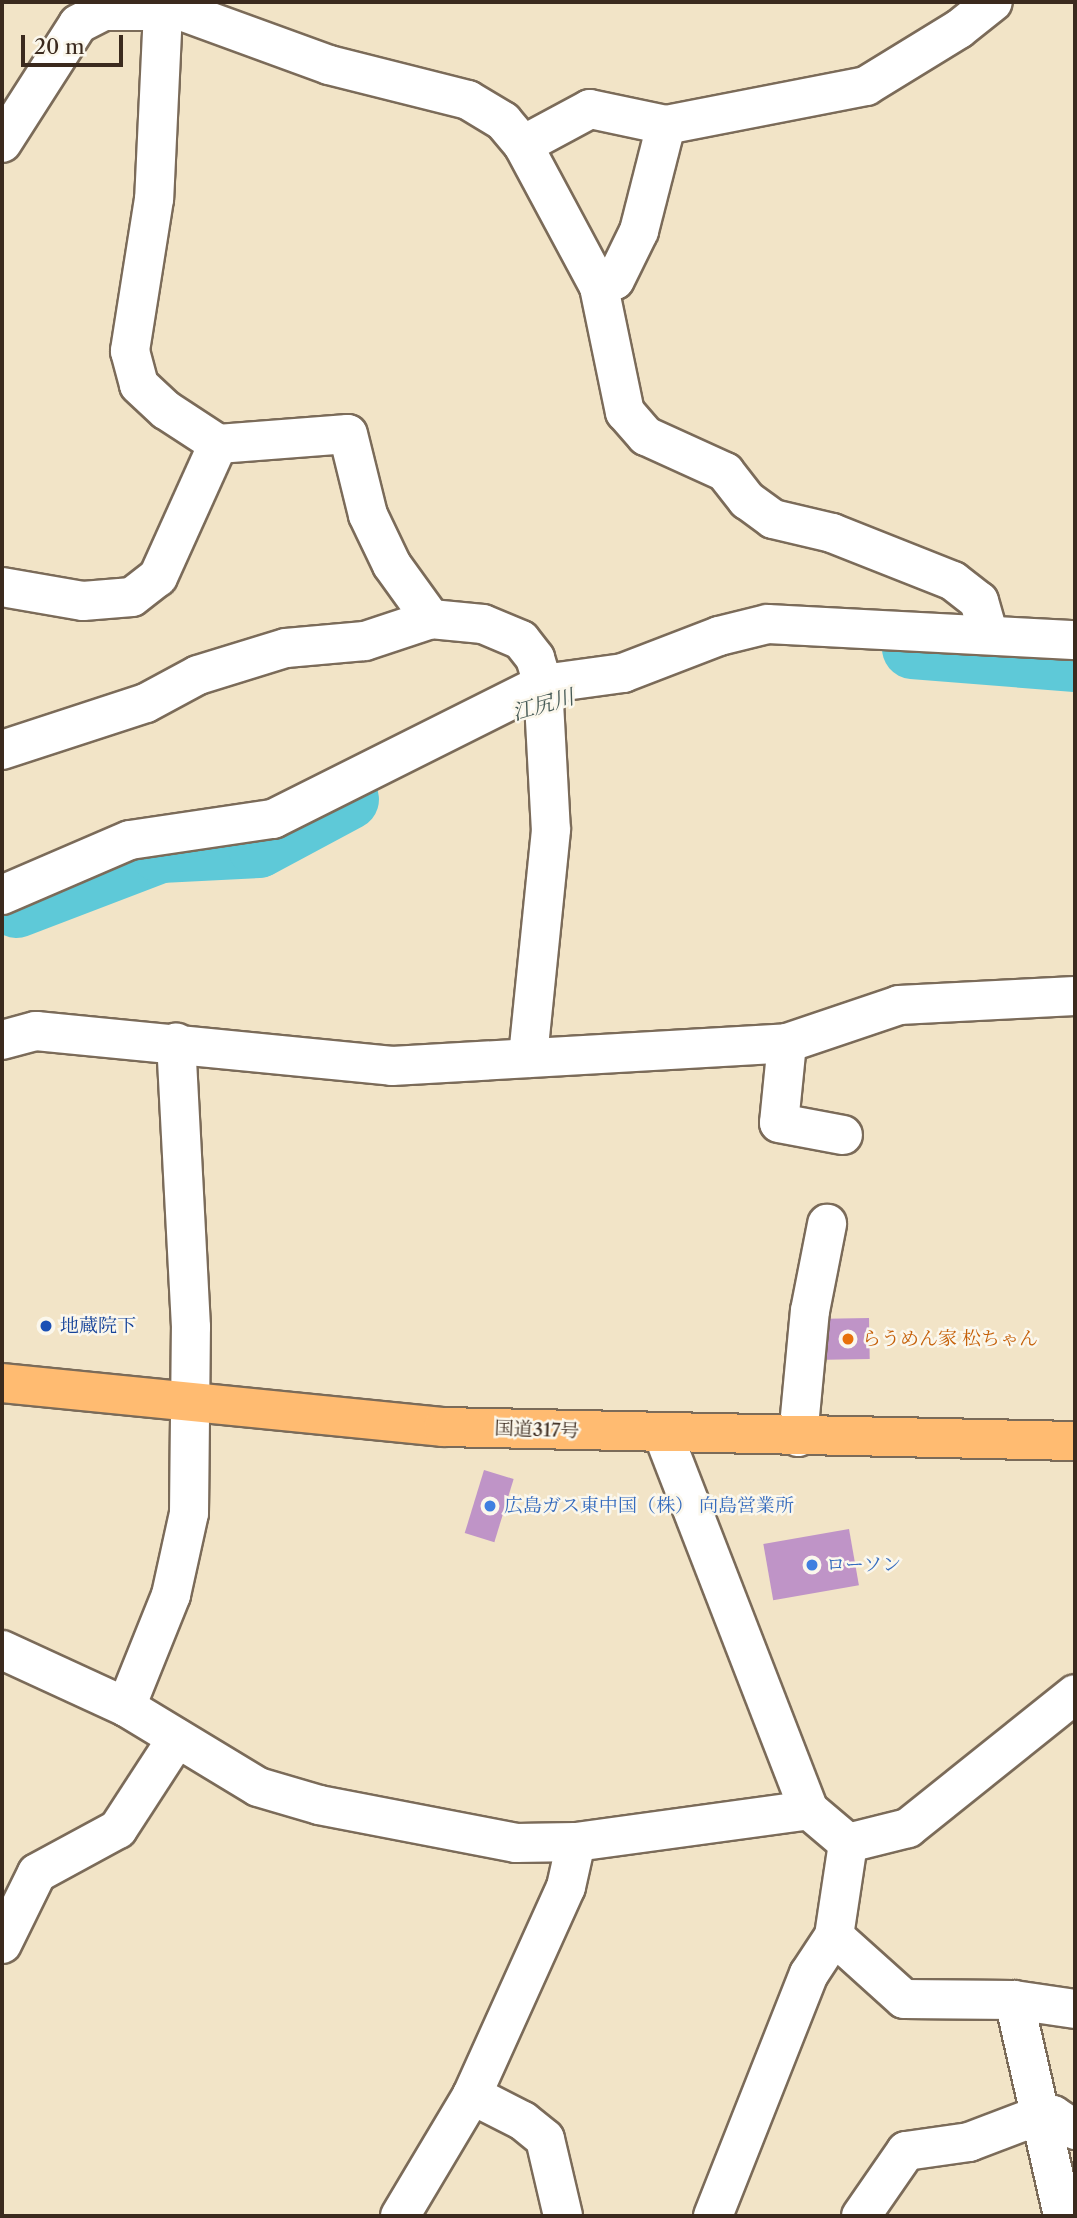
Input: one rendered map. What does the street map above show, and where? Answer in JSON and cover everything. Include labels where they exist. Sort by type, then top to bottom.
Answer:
[{"type":"highway","name":"国道317号","points":[[2,1383],[443,1427],[798,1437],[1075,1441]]},
{"type":"street","points":[[523,145],[590,110],[666,125],[866,86],[959,29],[993,2]]},
{"type":"street","points":[[163,10],[154,199],[130,351],[139,385],[166,411],[218,444],[348,434],[368,514],[392,565],[431,619]]},
{"type":"street","points":[[2,144],[78,24],[103,11],[181,11],[329,65],[468,100],[503,121],[523,145],[599,287],[625,412],[646,436],[726,472],[747,499],[773,519],[832,533],[953,581],[979,601],[989,635]]},
{"type":"street","points":[[599,287],[615,280],[639,231],[666,125]]},
{"type":"street","points":[[2,587],[83,601],[132,597],[158,577],[218,444]]},
{"type":"street","points":[[2,750],[146,703],[198,675],[286,648],[365,641],[431,619],[483,624],[521,640],[535,658],[544,696],[551,830],[528,1058]]},
{"type":"street","points":[[2,895],[130,840],[273,819],[544,696],[624,673],[719,636],[768,624],[1075,640]]},
{"type":"street","points":[[2,1040],[36,1031],[176,1042],[392,1066],[787,1042],[899,1005],[1075,996]]},
{"type":"street","points":[[126,1707],[171,1595],[189,1513],[191,1326],[176,1042]]},
{"type":"street","points":[[787,1042],[779,1123],[843,1135]]},
{"type":"street","points":[[798,1437],[810,1311],[827,1224]]},
{"type":"street","points":[[663,1434],[809,1810],[848,1843]]},
{"type":"street","points":[[2,1650],[126,1707],[258,1787],[319,1805],[516,1843],[576,1842],[809,1810]]},
{"type":"street","points":[[848,1843],[908,1828],[1075,1694]]},
{"type":"street","points":[[2,1944],[37,1873],[118,1829],[177,1738]]},
{"type":"street","points":[[400,2216],[472,2095],[566,1887],[576,1842]]},
{"type":"street","points":[[713,2216],[809,1974],[834,1936],[848,1843]]},
{"type":"street","points":[[834,1936],[904,1999],[1014,2000],[1075,2009]]},
{"type":"street","points":[[1014,2000],[1063,2216]]},
{"type":"street","points":[[472,2095],[523,2121],[545,2139],[563,2216]]},
{"type":"street","points":[[861,2216],[906,2151],[969,2142],[1040,2115],[1053,2115],[1075,2130]]},
{"type":"building","name":"らうめん家 松ちゃん","points":[[869,1318],[870,1359],[827,1360],[826,1319]]},
{"type":"building","name":"広島ガス東中国（株） 向島営業所","points":[[484,1470],[514,1479],[494,1542],[465,1533]]},
{"type":"building","points":[[849,1529],[859,1585],[773,1600],[763,1544]]},
{"type":"waterway","name":"江尻川","points":[[912,648],[1075,661]]},
{"type":"waterway","name":"江尻川","points":[[16,907],[160,852],[258,847],[348,799]]},
{"type":"place","name":"地蔵院下","points":[[46,1326]]},
{"type":"place","name":"らうめん家 松ちゃん","points":[[848,1339]]},
{"type":"place","name":"広島ガス東中国（株） 向島営業所","points":[[490,1506]]},
{"type":"place","name":"ローソン","points":[[812,1565]]}]
